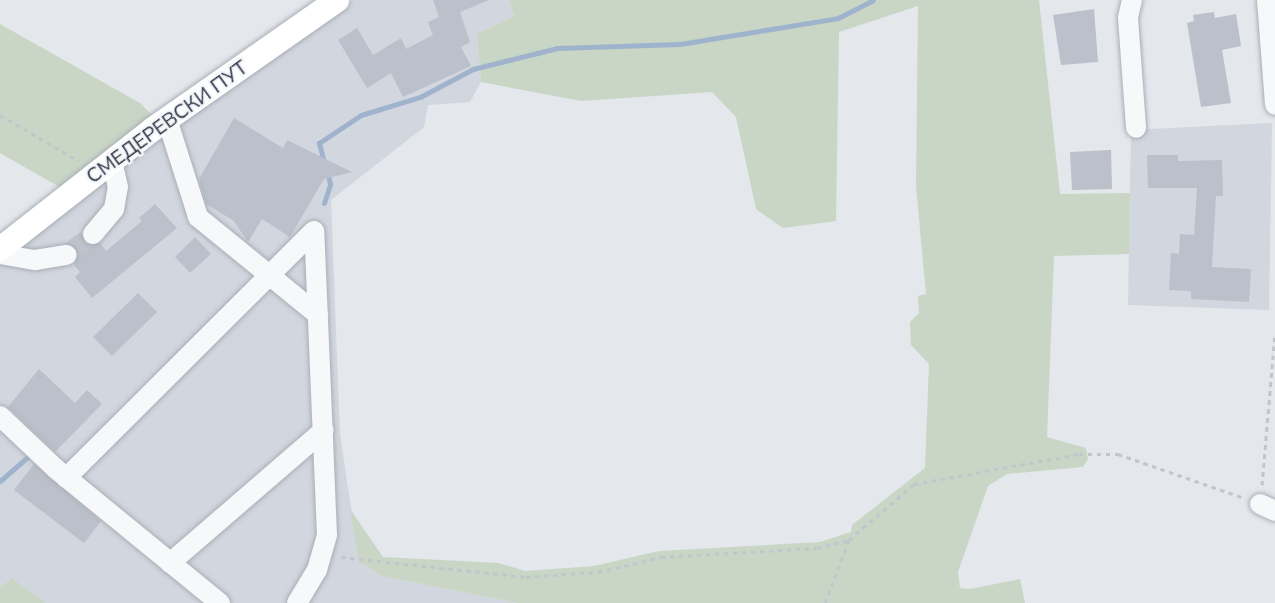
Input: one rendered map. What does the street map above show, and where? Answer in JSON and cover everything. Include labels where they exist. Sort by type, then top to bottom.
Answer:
[{"type":"main road","name":"СМЕДЕРЕВСКИ ПУТ","points":[[0,249],[167,119],[337,0]]},
{"type":"lane","points":[[1132,0],[1128,18],[1136,128]]},
{"type":"lane","points":[[1267,0],[1275,105]]},
{"type":"lane","points":[[167,119],[198,216],[273,275],[318,315]]},
{"type":"lane","points":[[93,234],[114,209],[118,187],[112,161]]},
{"type":"lane","points":[[66,478],[273,275],[314,231],[329,502],[323,555],[297,603]]},
{"type":"lane","points":[[0,254],[35,260],[67,255]]},
{"type":"lane","points":[[0,416],[66,478],[219,603]]},
{"type":"lane","points":[[170,563],[324,430]]},
{"type":"path","points":[[0,115],[76,157],[92,176]]},
{"type":"path","points":[[323,555],[526,577],[598,572],[661,557],[817,548],[849,540],[914,484],[1079,454],[1118,454],[1268,507],[1275,334]]},
{"type":"path","points":[[825,603],[849,540]]},
{"type":"shaded area","points":[[354,0],[509,0],[514,16],[477,34],[481,82],[470,102],[428,105],[424,127],[331,200],[340,434],[359,562],[382,576],[517,603],[46,603],[12,578],[0,587],[0,262],[297,36]]},
{"type":"shaded area","points":[[1272,123],[1269,310],[1128,305],[1131,130]]},
{"type":"green space","points":[[509,0],[1039,0],[1060,194],[1130,193],[1129,254],[1054,256],[1047,437],[1086,448],[1088,459],[1083,467],[1007,474],[988,486],[958,572],[960,588],[970,589],[1020,579],[1025,603],[517,603],[382,576],[359,562],[350,509],[383,557],[499,563],[525,571],[594,566],[659,551],[820,542],[851,532],[852,525],[925,468],[929,364],[911,345],[910,322],[919,313],[918,296],[926,294],[916,186],[918,6],[839,32],[836,221],[783,228],[756,209],[736,117],[712,92],[581,101],[481,82],[477,34],[514,16]]},
{"type":"green space","points":[[0,24],[140,103],[154,117],[63,189],[0,153]]},
{"type":"green space","points":[[12,578],[46,603],[0,603],[0,587]]},
{"type":"building","points":[[433,0],[489,0],[460,12],[470,42],[461,47],[471,66],[403,97],[391,73],[367,88],[338,40],[357,28],[373,55],[401,38],[406,49],[433,35],[428,22],[439,17]]},
{"type":"building","points":[[1094,9],[1098,62],[1061,65],[1053,15]]},
{"type":"building","points":[[1214,12],[1215,18],[1236,14],[1241,46],[1222,50],[1231,103],[1201,107],[1187,23],[1194,21],[1193,15]]},
{"type":"building","points":[[234,118],[283,148],[287,140],[352,172],[324,179],[290,237],[262,219],[248,242],[234,221],[206,204],[199,179]]},
{"type":"building","points":[[1111,150],[1112,189],[1072,190],[1070,152]]},
{"type":"building","points":[[1147,155],[1178,155],[1178,161],[1222,160],[1223,196],[1216,196],[1212,267],[1251,269],[1249,302],[1191,299],[1191,291],[1169,290],[1171,253],[1179,254],[1180,234],[1194,235],[1197,188],[1148,188]]},
{"type":"building","points":[[155,204],[177,228],[92,298],[75,277],[80,272],[74,265],[79,253],[67,243],[81,232],[86,244],[100,243],[106,251],[142,221],[139,218]]},
{"type":"building","points":[[195,237],[211,254],[190,273],[175,257]]},
{"type":"building","points":[[138,293],[157,312],[112,356],[93,337]]},
{"type":"building","points":[[39,369],[75,403],[87,390],[102,404],[55,452],[8,407]]},
{"type":"building","points":[[34,464],[101,521],[84,543],[14,490]]},
{"type":"waterway","points":[[324,162],[319,143],[361,115],[420,97],[473,69],[557,48],[680,44],[838,18],[873,0]]},
{"type":"waterway","points":[[324,203],[330,184],[327,171]]},
{"type":"waterway","points":[[0,481],[28,457]]},
{"type":"tunnel","points":[[67,255],[93,234]]}]
